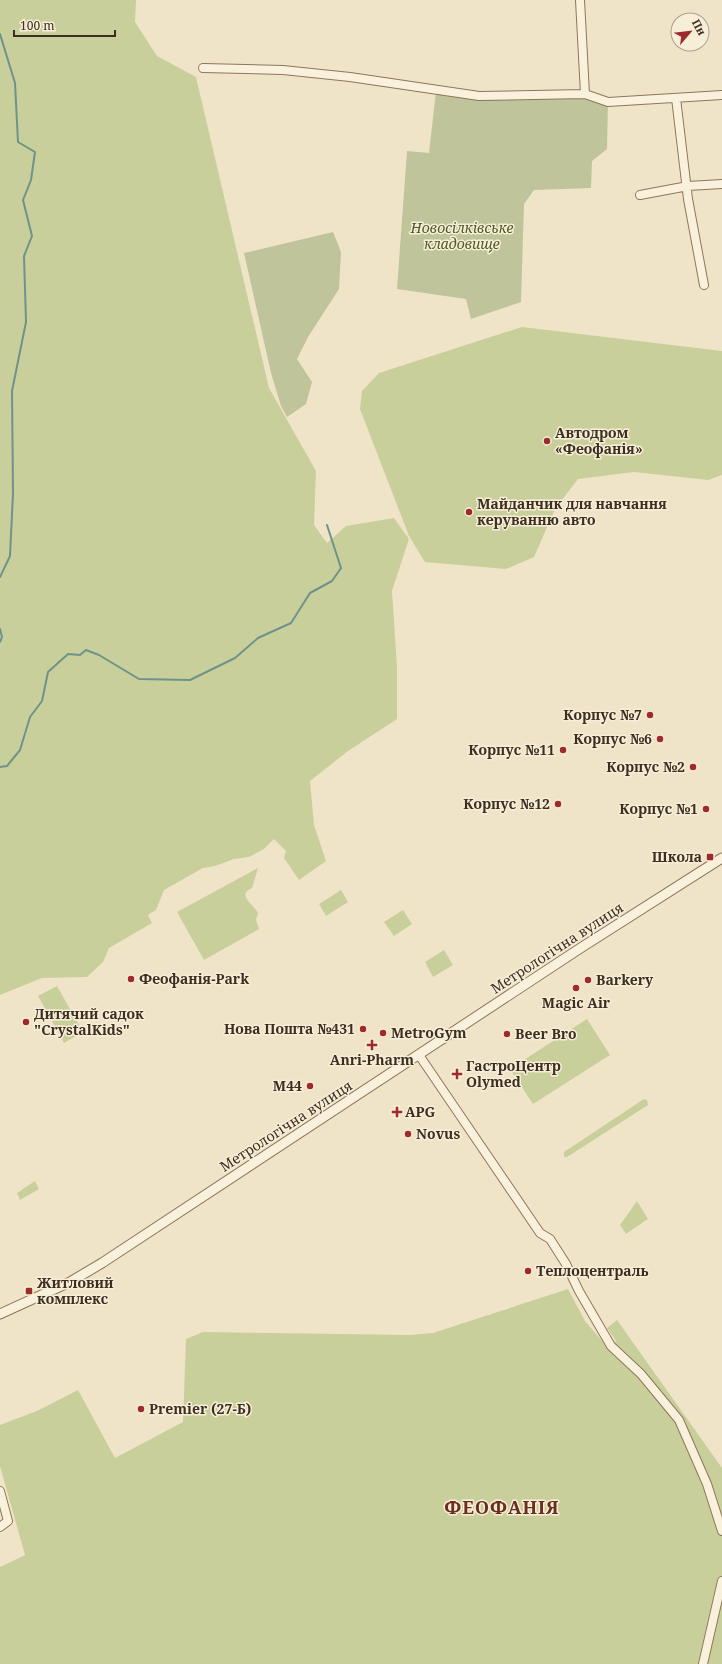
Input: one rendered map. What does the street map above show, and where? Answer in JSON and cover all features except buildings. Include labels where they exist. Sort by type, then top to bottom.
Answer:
[{"type":"street","points":[[580,0],[585,94]]},
{"type":"street","points":[[203,68],[283,70],[479,96],[585,94],[608,102],[722,95]]},
{"type":"street","points":[[676,98],[688,186],[688,199],[704,285]]},
{"type":"street","points":[[640,195],[688,186],[722,184]]},
{"type":"street","name":"Метрологічна вулиця","points":[[0,1314],[85,1274],[602,934],[722,858]]},
{"type":"street","points":[[419,1055],[540,1233],[550,1239],[566,1264],[579,1291],[611,1346],[641,1374],[679,1420],[707,1484],[722,1531]]},
{"type":"street","points":[[0,1491],[8,1519],[2,1526]]},
{"type":"street","points":[[703,1664],[722,1581]]},
{"type":"green space","points":[[0,0],[136,0],[135,22],[157,56],[196,77],[269,388],[316,471],[314,525],[327,543],[346,526],[394,518],[409,539],[392,591],[397,667],[397,719],[348,751],[310,781],[314,825],[326,861],[299,880],[284,858],[286,851],[274,839],[264,849],[249,857],[234,859],[215,866],[203,868],[164,890],[156,910],[148,915],[152,923],[109,948],[103,962],[87,977],[42,978],[0,995]]},
{"type":"green space","name":"Новосілківське кладовище","points":[[436,91],[479,96],[585,94],[608,102],[607,149],[592,161],[591,188],[534,190],[524,204],[521,302],[471,319],[466,299],[397,289],[407,151],[429,153]]},
{"type":"green space","points":[[333,232],[341,252],[339,289],[308,337],[297,359],[312,382],[306,404],[287,417],[281,406],[271,373],[244,253]]},
{"type":"green space","name":"Автодром «Феофанія»","points":[[522,327],[722,351],[722,475],[708,480],[634,472],[578,479],[555,509],[534,557],[506,569],[425,562],[409,536],[360,409],[362,391],[379,373]]},
{"type":"green space","points":[[258,868],[252,888],[248,890],[246,896],[258,913],[256,920],[259,929],[204,960],[177,912]]},
{"type":"green space","points":[[341,890],[348,902],[326,916],[319,904]]},
{"type":"green space","points":[[403,910],[412,924],[394,936],[384,922]]},
{"type":"green space","points":[[444,950],[453,965],[433,977],[425,962]]},
{"type":"green space","points":[[57,986],[83,1032],[64,1043],[38,996]]},
{"type":"green space","points":[[587,1019],[610,1055],[533,1104],[510,1069]]},
{"type":"green space","points":[[644,1099],[647,1100],[648,1105],[567,1157],[564,1157],[564,1152]]},
{"type":"green space","points":[[35,1181],[39,1189],[20,1200],[17,1193]]},
{"type":"green space","points":[[637,1201],[648,1219],[626,1234],[620,1225]]},
{"type":"green space","name":"ФЕОФАНІЯ","points":[[568,1289],[585,1321],[608,1348],[616,1341],[607,1328],[617,1320],[722,1468],[722,1664],[0,1664],[0,1567],[25,1555],[0,1466],[0,1425],[37,1411],[78,1390],[115,1458],[183,1422],[186,1339],[203,1332],[410,1335],[433,1333]]},
{"type":"waterway","points":[[0,34],[15,83],[18,142],[35,152],[31,180],[23,200],[32,236],[24,256],[26,322],[12,391],[13,493],[10,556],[0,577]]},
{"type":"waterway","points":[[0,767],[7,766],[20,750],[30,717],[42,701],[48,672],[68,654],[80,655],[86,650],[99,655],[139,679],[190,680],[235,658],[258,638],[291,623],[310,593],[332,581],[341,568],[327,525]]},
{"type":"waterway","points":[[0,629],[2,637],[0,642]]},
{"type":"place","name":"Автодром «Феофанія»","points":[[547,441]]},
{"type":"place","name":"Майданчик для навчання керуванню авто","points":[[469,512]]},
{"type":"place","name":"Корпус №7","points":[[650,715]]},
{"type":"place","name":"Корпус №6","points":[[660,739]]},
{"type":"place","name":"Корпус №11","points":[[563,750]]},
{"type":"place","name":"Корпус №2","points":[[693,767]]},
{"type":"place","name":"Корпус №12","points":[[558,804]]},
{"type":"place","name":"Корпус №1","points":[[706,809]]},
{"type":"place","name":"Школа","points":[[710,857]]},
{"type":"place","name":"Феофанія-Park","points":[[131,979]]},
{"type":"place","name":"Barkery","points":[[588,980]]},
{"type":"place","name":"Magic Air","points":[[576,988]]},
{"type":"place","name":"Дитячий садок \"CrystalKids\"","points":[[26,1022]]},
{"type":"place","name":"Нова Пошта №431","points":[[363,1029]]},
{"type":"place","name":"MetroGym","points":[[383,1033]]},
{"type":"place","name":"Beer Bro","points":[[507,1034]]},
{"type":"place","name":"Anri-Pharm","points":[[372,1045]]},
{"type":"place","name":"ГастроЦентр Olymed","points":[[457,1074]]},
{"type":"place","name":"M44","points":[[310,1086]]},
{"type":"place","name":"APG","points":[[397,1112]]},
{"type":"place","name":"Novus","points":[[408,1134]]},
{"type":"place","name":"Теплоцентраль","points":[[528,1271]]},
{"type":"place","name":"Житловий комплекс","points":[[29,1291]]},
{"type":"place","name":"Premier (27-Б)","points":[[141,1409]]},
{"type":"district","name":"ФЕОФАНІЯ","points":[[502,1508]]}]
